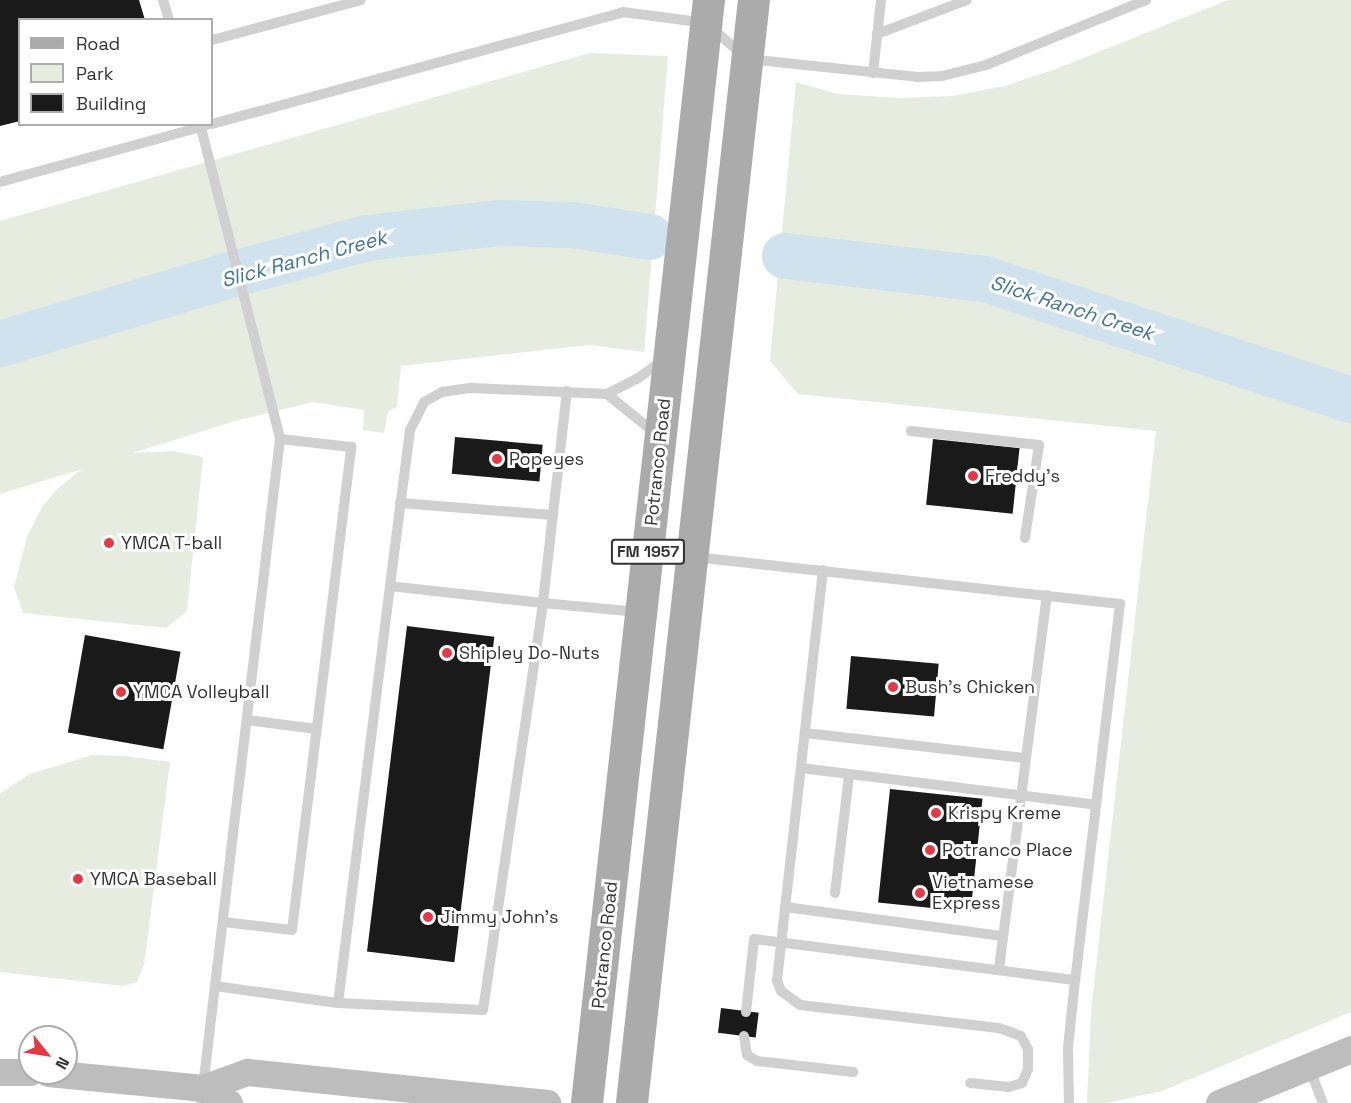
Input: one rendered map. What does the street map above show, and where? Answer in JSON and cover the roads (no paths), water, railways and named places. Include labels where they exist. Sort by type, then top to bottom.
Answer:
[{"type":"main road","name":"FM 1957","points":[[633,1103],[691,556],[754,0]]},
{"type":"main road","name":"Potranco Road","points":[[587,1103],[707,12]]},
{"type":"street","points":[[1219,1103],[1350,1051]]},
{"type":"street","points":[[0,1072],[18,1072]]},
{"type":"street","points":[[202,1096],[247,1072],[547,1103]]},
{"type":"street","points":[[78,1077],[202,1096],[229,1103]]},
{"type":"lane","points":[[163,0],[168,18]]},
{"type":"lane","points":[[213,40],[361,0]]},
{"type":"lane","points":[[623,12],[624,0]]},
{"type":"lane","points":[[873,73],[881,0]]},
{"type":"lane","points":[[877,34],[967,0]]},
{"type":"lane","points":[[213,123],[623,12],[707,12],[747,59],[917,77],[964,72],[1009,58],[1146,0]]},
{"type":"lane","points":[[0,182],[201,126]]},
{"type":"lane","points":[[202,1096],[280,439],[276,414],[208,162],[205,126]]},
{"type":"lane","points":[[338,1003],[410,430],[424,402],[442,392],[472,388],[607,394],[637,379],[670,355]]},
{"type":"lane","points":[[215,986],[338,1003],[483,1010],[543,603],[567,391]]},
{"type":"lane","points":[[607,394],[641,419],[661,438]]},
{"type":"lane","points":[[911,431],[1039,445],[1025,538]]},
{"type":"lane","points":[[223,922],[292,930],[351,447],[280,439]]},
{"type":"lane","points":[[400,503],[553,515]]},
{"type":"lane","points":[[691,556],[1120,604],[1068,1048],[1069,1103]]},
{"type":"lane","points":[[823,570],[777,980],[782,991],[800,1005],[999,1029],[1021,1036],[1028,1049],[1028,1069],[1022,1083],[1009,1087],[970,1083]]},
{"type":"lane","points":[[390,586],[641,613]]},
{"type":"lane","points":[[999,969],[1047,595]]},
{"type":"lane","points":[[247,720],[316,729]]},
{"type":"lane","points":[[804,733],[1026,758]]},
{"type":"lane","points":[[801,768],[1096,806]]},
{"type":"lane","points":[[835,893],[849,774]]},
{"type":"lane","points":[[785,907],[1003,936]]},
{"type":"lane","points":[[746,1012],[754,939],[1075,980]]},
{"type":"lane","points":[[744,1036],[747,1055],[758,1061],[853,1072]]},
{"type":"lane","points":[[1309,1067],[1323,1103]]},
{"type":"waterway","name":"Slick Ranch Creek","points":[[0,344],[234,274],[367,238],[498,223],[572,225],[650,237]]},
{"type":"waterway","name":"Slick Ranch Creek","points":[[785,256],[985,279],[1351,400]]},
{"type":"place","name":"Popeyes","points":[[497,459]]},
{"type":"place","name":"Freddy's","points":[[973,476]]},
{"type":"place","name":"YMCA T-ball","points":[[109,543]]},
{"type":"place","name":"Shipley Do-Nuts","points":[[447,653]]},
{"type":"place","name":"Bush's Chicken","points":[[893,687]]},
{"type":"place","name":"YMCA Volleyball","points":[[121,692]]},
{"type":"place","name":"Krispy Kreme","points":[[936,813]]},
{"type":"place","name":"Potranco Place","points":[[930,850]]},
{"type":"place","name":"YMCA Baseball","points":[[78,879]]},
{"type":"place","name":"Vietnamese Express","points":[[920,893]]},
{"type":"place","name":"Jimmy John's","points":[[428,917]]}]
